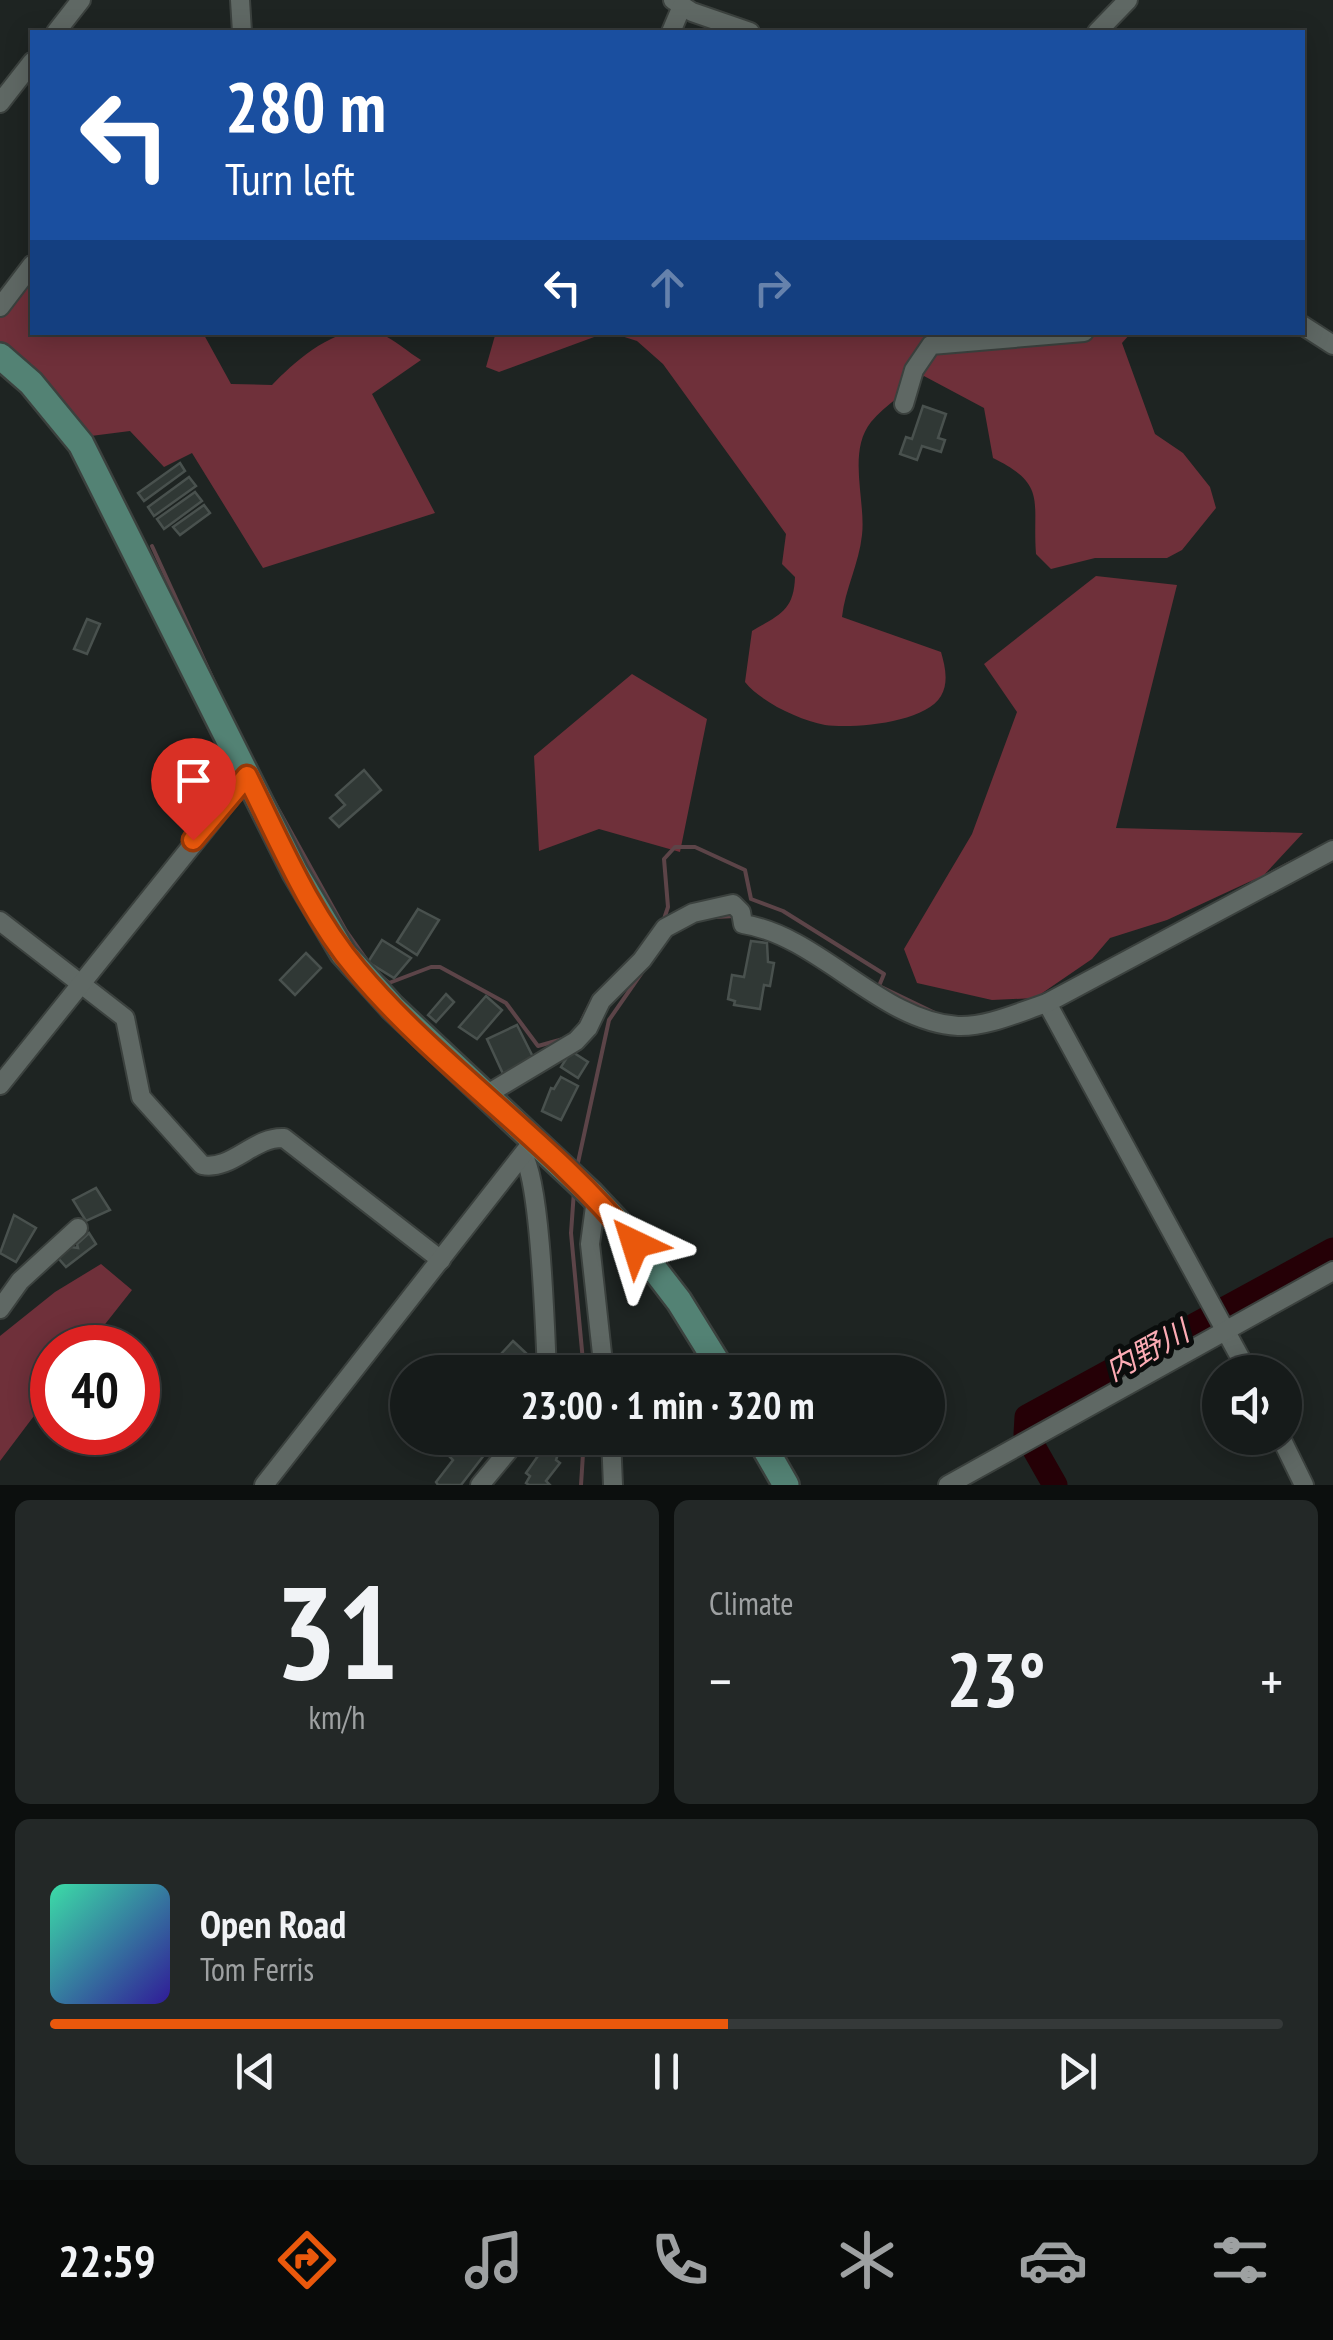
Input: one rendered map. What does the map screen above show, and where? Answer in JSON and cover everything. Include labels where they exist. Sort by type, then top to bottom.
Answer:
[{"type":"street","points":[[58,30],[82,0]]},
{"type":"street","points":[[240,0],[242,30]]},
{"type":"street","points":[[1100,30],[1128,0]]},
{"type":"street","points":[[671,30],[678,3],[745,30]]},
{"type":"street","points":[[0,102],[30,64]]},
{"type":"street","points":[[0,307],[30,268]]},
{"type":"street","points":[[1305,327],[1333,345]]},
{"type":"street","points":[[904,404],[914,370],[930,346],[1051,335]]},
{"type":"street","points":[[0,356],[31,383],[81,444],[295,872],[344,953],[392,1007],[486,1095],[528,1147],[596,1199],[669,1287],[712,1355]]},
{"type":"street","points":[[0,1086],[79,982],[247,776]]},
{"type":"street","points":[[486,1095],[584,1034],[601,1001],[642,960],[664,928],[692,913],[728,904],[739,908],[741,924],[764,928],[790,940],[924,1018],[960,1026],[1047,1002],[1333,850]]},
{"type":"street","points":[[0,921],[129,1022],[142,1097],[202,1165],[220,1165],[271,1138],[284,1138],[441,1260]]},
{"type":"street","points":[[1047,1002],[1239,1355]]},
{"type":"street","points":[[264,1485],[528,1147]]},
{"type":"street","points":[[528,1147],[546,1355]]},
{"type":"street","points":[[596,1199],[590,1244],[602,1355]]},
{"type":"street","points":[[0,1309],[20,1281],[78,1228]]},
{"type":"street","points":[[948,1485],[1333,1272]]},
{"type":"street","points":[[480,1485],[506,1455]]},
{"type":"street","points":[[611,1455],[613,1485]]},
{"type":"street","points":[[769,1455],[786,1485]]},
{"type":"street","points":[[1289,1455],[1304,1485]]},
{"type":"shaded area","points":[[30,283],[30,335],[204,335],[231,384],[272,385],[307,354],[336,337],[383,335],[421,360],[372,394],[435,513],[263,568],[192,453],[164,467],[130,431],[83,437],[0,354],[0,317]]},
{"type":"shaded area","points":[[495,335],[600,335],[499,372],[486,367]]},
{"type":"shaded area","points":[[618,335],[1129,335],[1122,343],[1155,434],[1183,453],[1210,487],[1216,508],[1182,550],[1167,558],[1095,558],[1051,569],[1036,554],[1035,507],[1030,486],[993,458],[984,408],[924,376],[877,416],[864,434],[859,462],[862,535],[842,617],[941,652],[945,685],[933,705],[905,718],[853,726],[815,723],[770,703],[745,682],[752,631],[783,611],[792,598],[795,577],[782,564],[786,534],[663,364],[637,341]]},
{"type":"shaded area","points":[[1096,576],[1177,585],[1116,828],[1303,833],[1264,875],[1167,920],[1110,938],[1092,959],[1035,998],[992,1000],[917,983],[904,949],[972,834],[1017,712],[984,664]]},
{"type":"shaded area","points":[[632,674],[707,719],[680,852],[599,829],[539,851],[534,756]]},
{"type":"shaded area","points":[[101,1264],[132,1290],[104,1325],[30,1325],[30,1421],[0,1461],[0,1336],[55,1292]]},
{"type":"building","points":[[923,406],[946,414],[938,438],[945,440],[941,452],[922,446],[917,460],[900,454],[906,437],[912,439]]},
{"type":"building","points":[[180,463],[185,471],[144,501],[138,493]]},
{"type":"building","points":[[189,477],[196,486],[154,516],[148,507]]},
{"type":"building","points":[[195,492],[202,501],[164,529],[157,519]]},
{"type":"building","points":[[204,505],[210,513],[180,535],[173,527]]},
{"type":"building","points":[[87,619],[100,624],[87,654],[74,649]]},
{"type":"building","points":[[364,770],[381,790],[339,827],[330,818],[345,805],[336,795]]},
{"type":"building","points":[[418,909],[439,920],[417,955],[397,942]]},
{"type":"building","points":[[382,940],[411,958],[394,978],[368,962]]},
{"type":"building","points":[[751,941],[767,943],[768,962],[774,963],[770,986],[764,985],[760,1009],[734,1005],[735,1001],[728,999],[732,975],[744,977]]},
{"type":"building","points":[[306,953],[321,968],[295,995],[280,980]]},
{"type":"building","points":[[446,994],[454,1002],[436,1022],[428,1015]]},
{"type":"building","points":[[486,996],[502,1010],[477,1039],[459,1027]]},
{"type":"building","points":[[517,1025],[535,1061],[504,1076],[487,1039]]},
{"type":"building","points":[[571,1051],[588,1062],[578,1078],[561,1067]]},
{"type":"building","points":[[561,1077],[578,1086],[561,1120],[542,1111],[551,1088]]},
{"type":"building","points":[[96,1188],[110,1210],[86,1221],[73,1200]]},
{"type":"building","points":[[14,1215],[36,1228],[16,1262],[0,1253]]},
{"type":"building","points":[[89,1233],[96,1244],[66,1267],[58,1258],[71,1247],[78,1248],[77,1244]]},
{"type":"building","points":[[513,1341],[528,1355],[500,1355]]},
{"type":"building","points":[[448,1455],[484,1455],[461,1485],[438,1485],[436,1482],[453,1460]]},
{"type":"building","points":[[539,1455],[558,1455],[560,1463],[546,1481],[550,1485],[529,1485],[526,1483],[530,1476],[526,1473]]},
{"type":"waterway","points":[[152,546],[216,686]]},
{"type":"waterway","points":[[267,789],[346,931],[368,962]]},
{"type":"waterway","points":[[664,919],[668,907],[664,859],[675,847],[695,847],[745,870],[751,899],[783,911],[884,974],[879,986]]},
{"type":"waterway","points":[[1252,883],[1292,862]]},
{"type":"waterway","points":[[715,917],[735,916]]},
{"type":"waterway","points":[[377,973],[389,983],[440,967],[506,1003],[538,1046],[563,1039]]},
{"type":"waterway","points":[[577,1167],[609,1020],[643,971]]},
{"type":"waterway","points":[[877,985],[935,1013]]},
{"type":"waterway","points":[[578,1028],[594,996]]},
{"type":"waterway","points":[[574,1191],[571,1233],[582,1355]]},
{"type":"waterway","name":"内野川","points":[[1055,1485],[1026,1434],[1027,1417],[1333,1250]]},
{"type":"waterway","points":[[581,1485],[583,1455]]},
{"type":"route","points":[[193,840],[247,776],[325,926],[356,970],[591,1194],[635,1244]]}]
